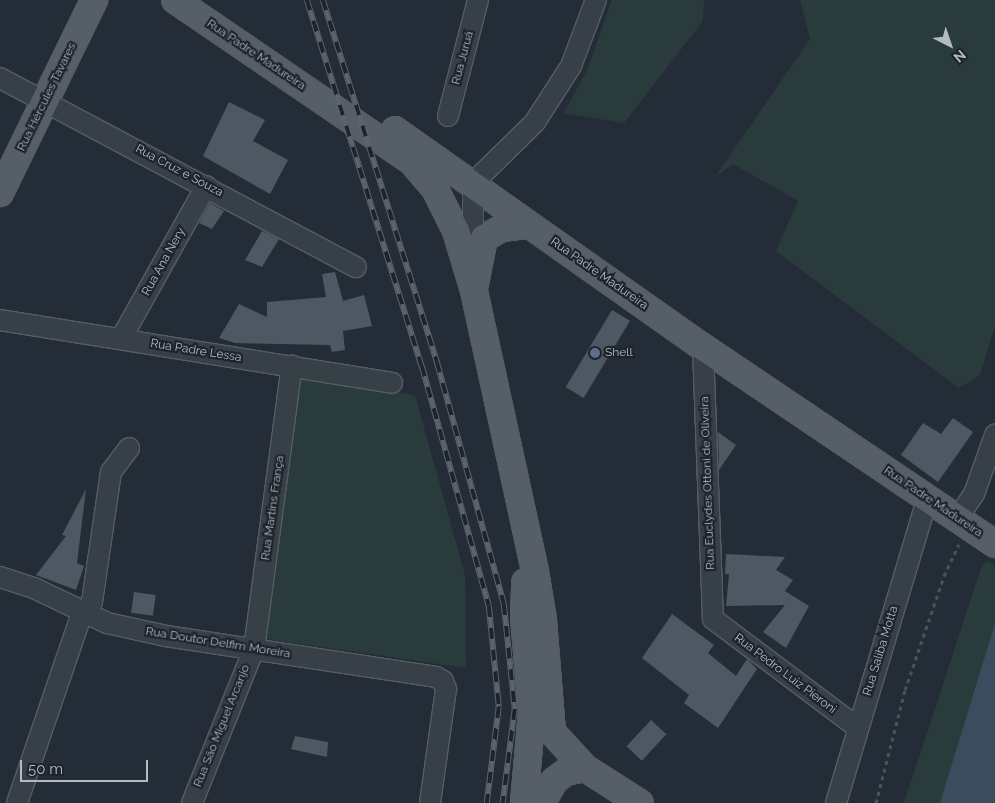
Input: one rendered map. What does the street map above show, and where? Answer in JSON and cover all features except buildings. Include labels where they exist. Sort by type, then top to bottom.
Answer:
[{"type":"main road","name":"Rua Hércules Tavares","points":[[0,194],[94,0]]},
{"type":"main road","name":"Rua Padre Madureira","points":[[175,0],[411,161],[436,189],[456,231],[474,291],[526,537]]},
{"type":"main road","name":"Rua Padre Madureira","points":[[205,0],[473,183],[528,225],[703,346],[995,544]]},
{"type":"main road","points":[[474,291],[484,238],[502,228],[528,225]]},
{"type":"main road","points":[[526,537],[543,620],[552,732],[585,768],[640,803]]},
{"type":"main road","points":[[524,803],[532,712],[524,617],[526,537]]},
{"type":"main road","points":[[542,803],[560,776],[566,772],[585,768]]},
{"type":"street","name":"Rua Juruá","points":[[448,116],[478,0]]},
{"type":"street","points":[[474,291],[470,225],[473,183],[535,122],[571,66],[596,0]]},
{"type":"street","name":"Rua Cruz e Souza","points":[[0,78],[46,100],[356,267]]},
{"type":"street","name":"Rua Ana Nery","points":[[121,338],[206,186]]},
{"type":"street","name":"Rua Padre Lessa","points":[[0,320],[392,383]]},
{"type":"street","name":"Rua Euclydes Ottoni de Oliveira","points":[[703,346],[713,619]]},
{"type":"street","name":"Rua Martins França","points":[[254,649],[292,366]]},
{"type":"street","points":[[962,522],[995,435]]},
{"type":"street","points":[[17,803],[79,622],[86,614],[92,602],[111,472],[129,448]]},
{"type":"street","name":"Rua Saliba Motta","points":[[836,803],[927,499]]},
{"type":"street","name":"Rua Doutor Delfim Moreira","points":[[0,577],[36,588],[107,623],[254,649],[436,677],[443,681],[446,689],[430,803]]},
{"type":"street","name":"Rua Pedro Luiz Pieroni","points":[[713,619],[858,728]]},
{"type":"street","name":"Rua São Miguel Arcanjo","points":[[192,803],[254,649]]},
{"type":"path","points":[[876,803],[905,690],[962,522]]},
{"type":"shaded area","points":[[612,0],[704,0],[703,21],[624,123],[564,113],[588,68]]},
{"type":"shaded area","points":[[800,0],[995,0],[995,325],[980,375],[959,388],[776,251],[798,201],[733,164],[715,177],[810,39]]},
{"type":"shaded area","points":[[299,376],[415,395],[465,575],[466,668],[259,638]]},
{"type":"shaded area","points":[[988,561],[995,566],[995,803],[904,803],[982,565]]},
{"type":"water","points":[[995,624],[995,803],[940,803],[985,656]]},
{"type":"railway","points":[[307,0],[422,366],[489,606],[499,707],[487,803]]},
{"type":"railway","points":[[323,0],[437,362],[504,604],[515,709],[503,803]]},
{"type":"place","name":"Shell","points":[[595,353]]}]
